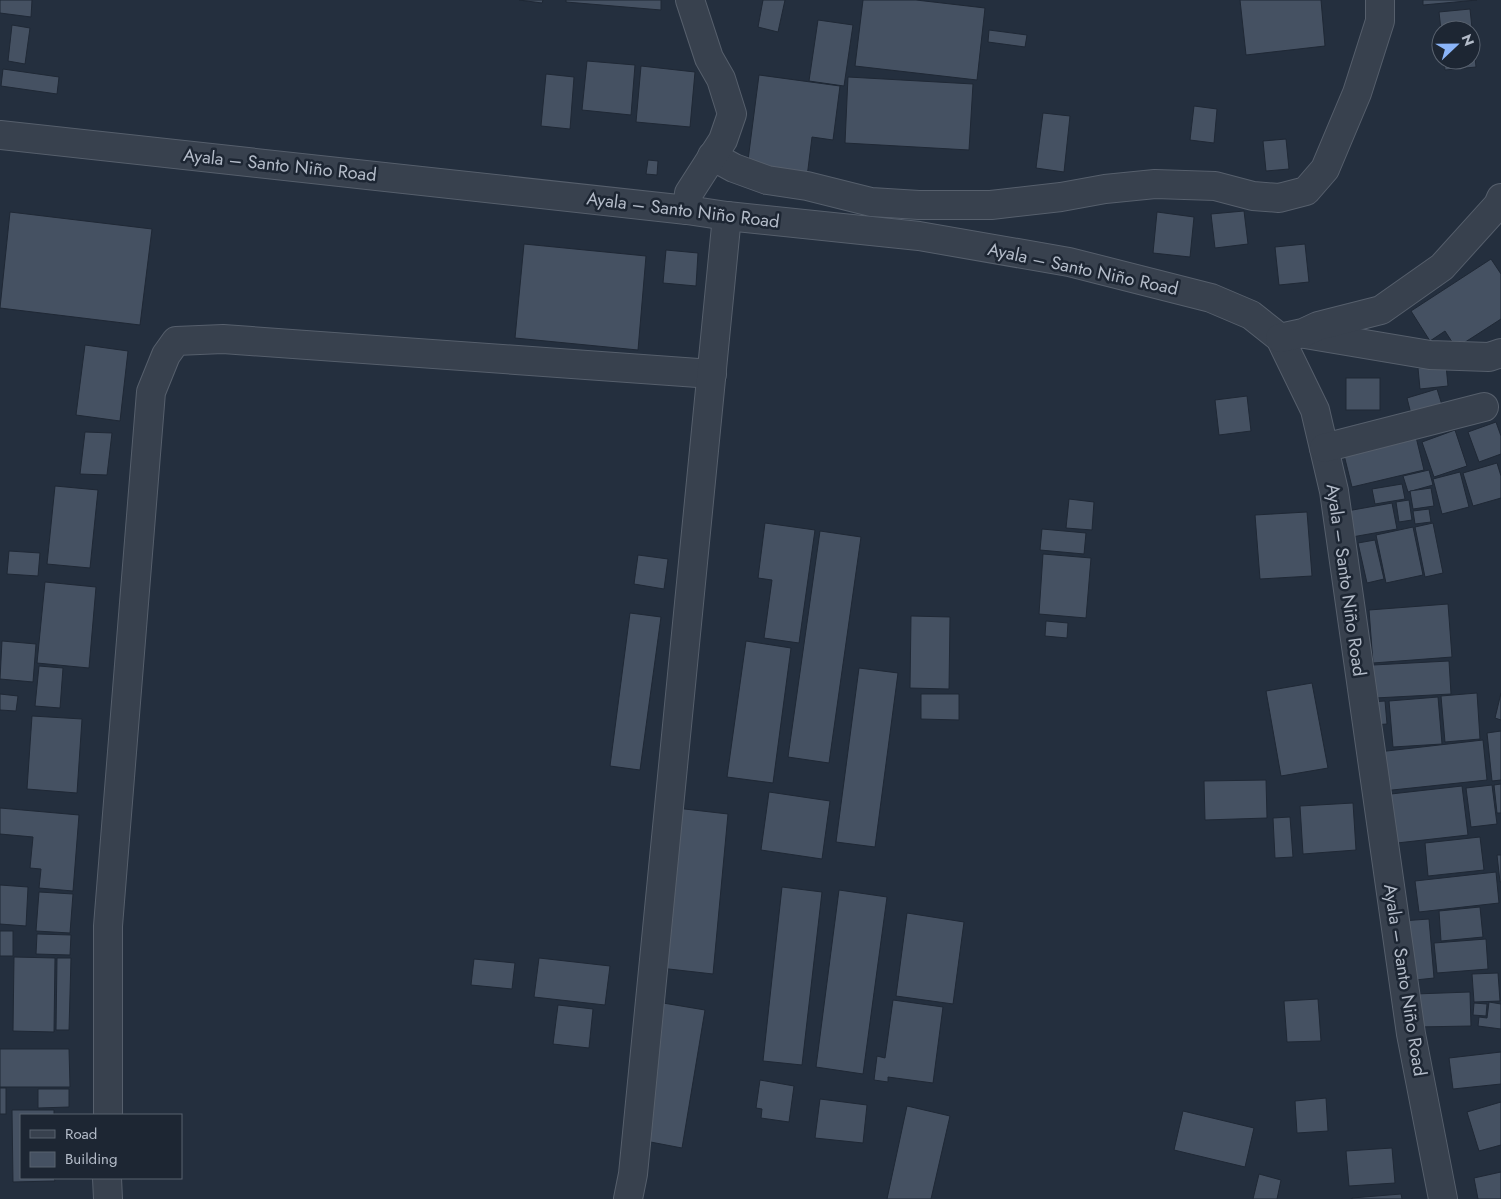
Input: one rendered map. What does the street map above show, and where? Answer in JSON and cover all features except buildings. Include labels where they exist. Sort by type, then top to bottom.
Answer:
[{"type":"street","points":[[687,210],[689,192],[722,140],[732,114],[720,79],[709,58],[690,0]]},
{"type":"street","points":[[712,156],[734,168],[767,180],[807,186],[871,202],[919,205],[991,205],[1155,184],[1215,186],[1253,196],[1279,198],[1306,191],[1325,169],[1357,93],[1380,21],[1380,0]]},
{"type":"street","name":"Ayala – Santo Niño Road","points":[[0,135],[919,236],[1069,262],[1211,298],[1292,335],[1316,410],[1334,491],[1411,1034],[1443,1199]]},
{"type":"street","points":[[1292,335],[1318,326],[1381,310],[1442,267],[1498,205],[1501,198]]},
{"type":"street","points":[[628,1199],[633,1174],[727,216]]},
{"type":"street","points":[[1292,335],[1430,355],[1489,357],[1501,353]]},
{"type":"street","points":[[108,1114],[108,926],[151,392],[166,355],[176,341],[223,339],[712,374]]},
{"type":"street","points":[[1324,448],[1484,407]]},
{"type":"street","points":[[107,1179],[108,1199]]}]
